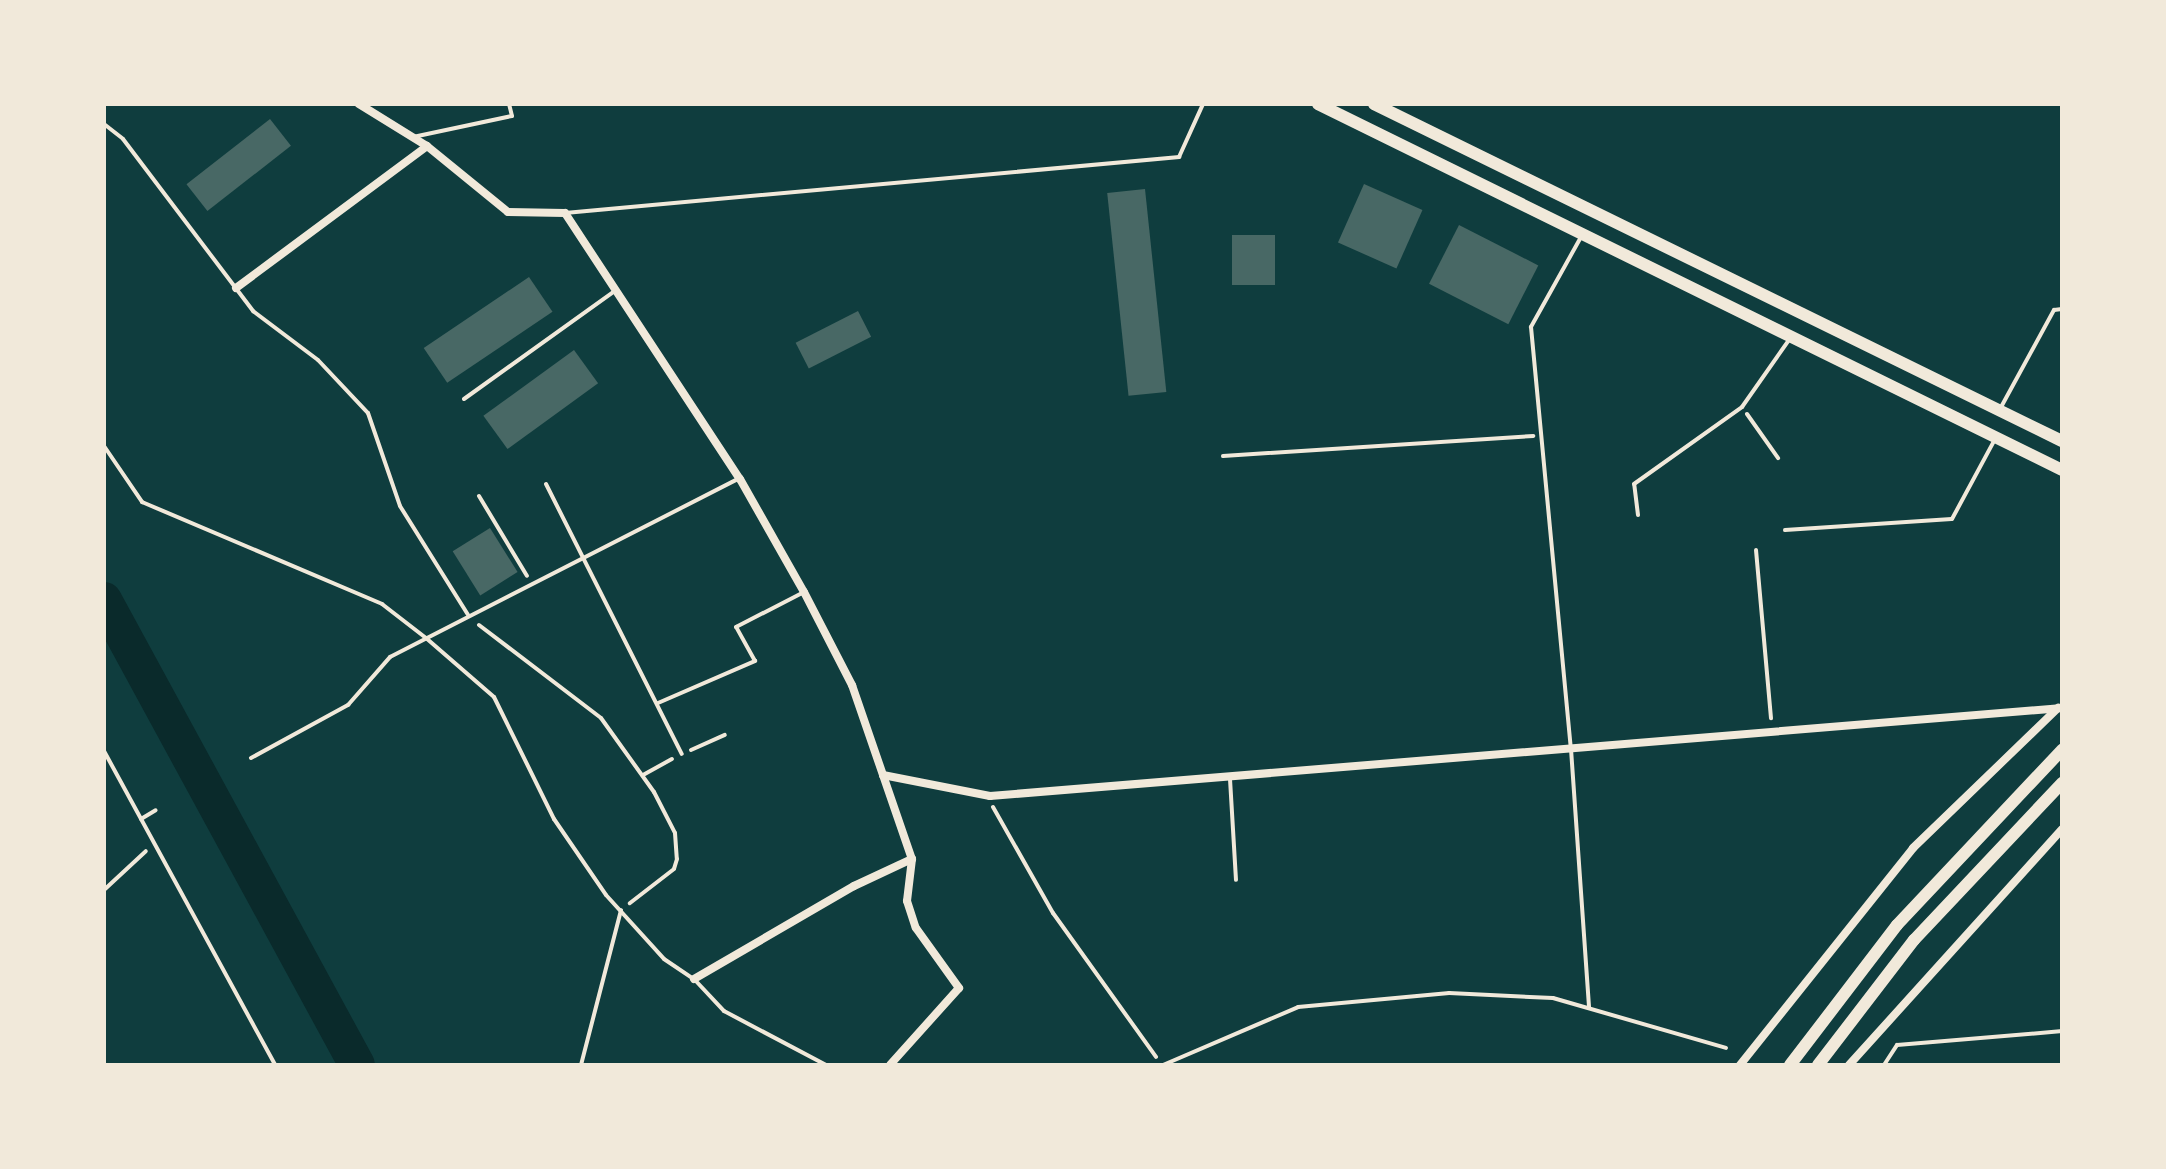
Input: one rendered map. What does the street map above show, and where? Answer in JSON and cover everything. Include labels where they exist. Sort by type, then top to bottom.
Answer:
[{"type":"main road","points":[[1318,104],[2062,470]]},
{"type":"main road","points":[[1374,104],[2062,441]]},
{"type":"main road","points":[[1790,1065],[1897,925],[2062,750]]},
{"type":"main road","points":[[1818,1065],[1914,940],[2062,783]]},
{"type":"street","points":[[359,104],[427,146],[508,212],[565,213],[740,479],[804,592],[852,685],[912,859],[907,901],[916,928],[959,988],[890,1065]]},
{"type":"street","points":[[236,288],[427,146]]},
{"type":"street","points":[[883,775],[990,796],[2061,707]]},
{"type":"street","points":[[1740,1065],[1913,848],[2061,707]]},
{"type":"street","points":[[1849,1065],[2062,829]]},
{"type":"street","points":[[694,979],[854,886],[912,859]]},
{"type":"lane","points":[[410,138],[512,116],[509,104]]},
{"type":"lane","points":[[565,213],[1179,157],[1203,104]]},
{"type":"lane","points":[[104,124],[123,139],[253,311],[318,360],[368,413],[400,506],[468,615]]},
{"type":"lane","points":[[1582,234],[1531,327],[1571,749],[1589,1007]]},
{"type":"lane","points":[[464,399],[616,290]]},
{"type":"lane","points":[[1999,410],[2054,310],[2062,309]]},
{"type":"lane","points":[[1638,515],[1634,484],[1742,407],[1790,338]]},
{"type":"lane","points":[[1785,530],[1952,519],[1995,438]]},
{"type":"lane","points":[[104,446],[142,502],[382,604],[426,638],[494,697],[554,819],[621,910],[664,959],[694,979],[724,1011],[826,1065]]},
{"type":"lane","points":[[251,758],[348,705],[390,657],[740,479]]},
{"type":"lane","points":[[546,484],[682,754]]},
{"type":"lane","points":[[658,703],[755,661],[736,627],[804,592]]},
{"type":"lane","points":[[104,751],[275,1065]]},
{"type":"lane","points":[[1230,776],[1236,880]]},
{"type":"lane","points":[[141,819],[156,810]]},
{"type":"lane","points":[[581,1065],[621,910]]},
{"type":"lane","points":[[1163,1065],[1298,1007],[1449,993],[1553,998],[1726,1048]]},
{"type":"lane","points":[[1884,1065],[1897,1045],[2062,1031]]},
{"type":"path","points":[[1742,407],[1778,458]]},
{"type":"path","points":[[1223,456],[1543,436]]},
{"type":"path","points":[[479,496],[532,585]]},
{"type":"path","points":[[1756,550],[1773,732]]},
{"type":"path","points":[[468,615],[506,651],[601,718],[648,784],[675,833],[674,869],[621,910]]},
{"type":"path","points":[[990,796],[1053,913],[1106,994],[1163,1065]]},
{"type":"path","points":[[104,890],[156,842]]},
{"type":"building","points":[[270,119],[291,146],[207,211],[186,184]]},
{"type":"building","points":[[1364,184],[1422,210],[1396,268],[1338,242]]},
{"type":"building","points":[[1145,189],[1166,392],[1129,396],[1107,193]]},
{"type":"building","points":[[1459,225],[1538,265],[1508,324],[1429,284]]},
{"type":"building","points":[[1232,235],[1275,235],[1275,285],[1232,285]]},
{"type":"building","points":[[529,277],[552,312],[447,383],[424,348]]},
{"type":"building","points":[[858,311],[871,337],[809,369],[796,343]]},
{"type":"building","points":[[574,350],[598,383],[507,449],[483,416]]},
{"type":"building","points":[[490,528],[518,572],[480,595],[453,551]]},
{"type":"waterway","points":[[104,600],[357,1065]]}]
